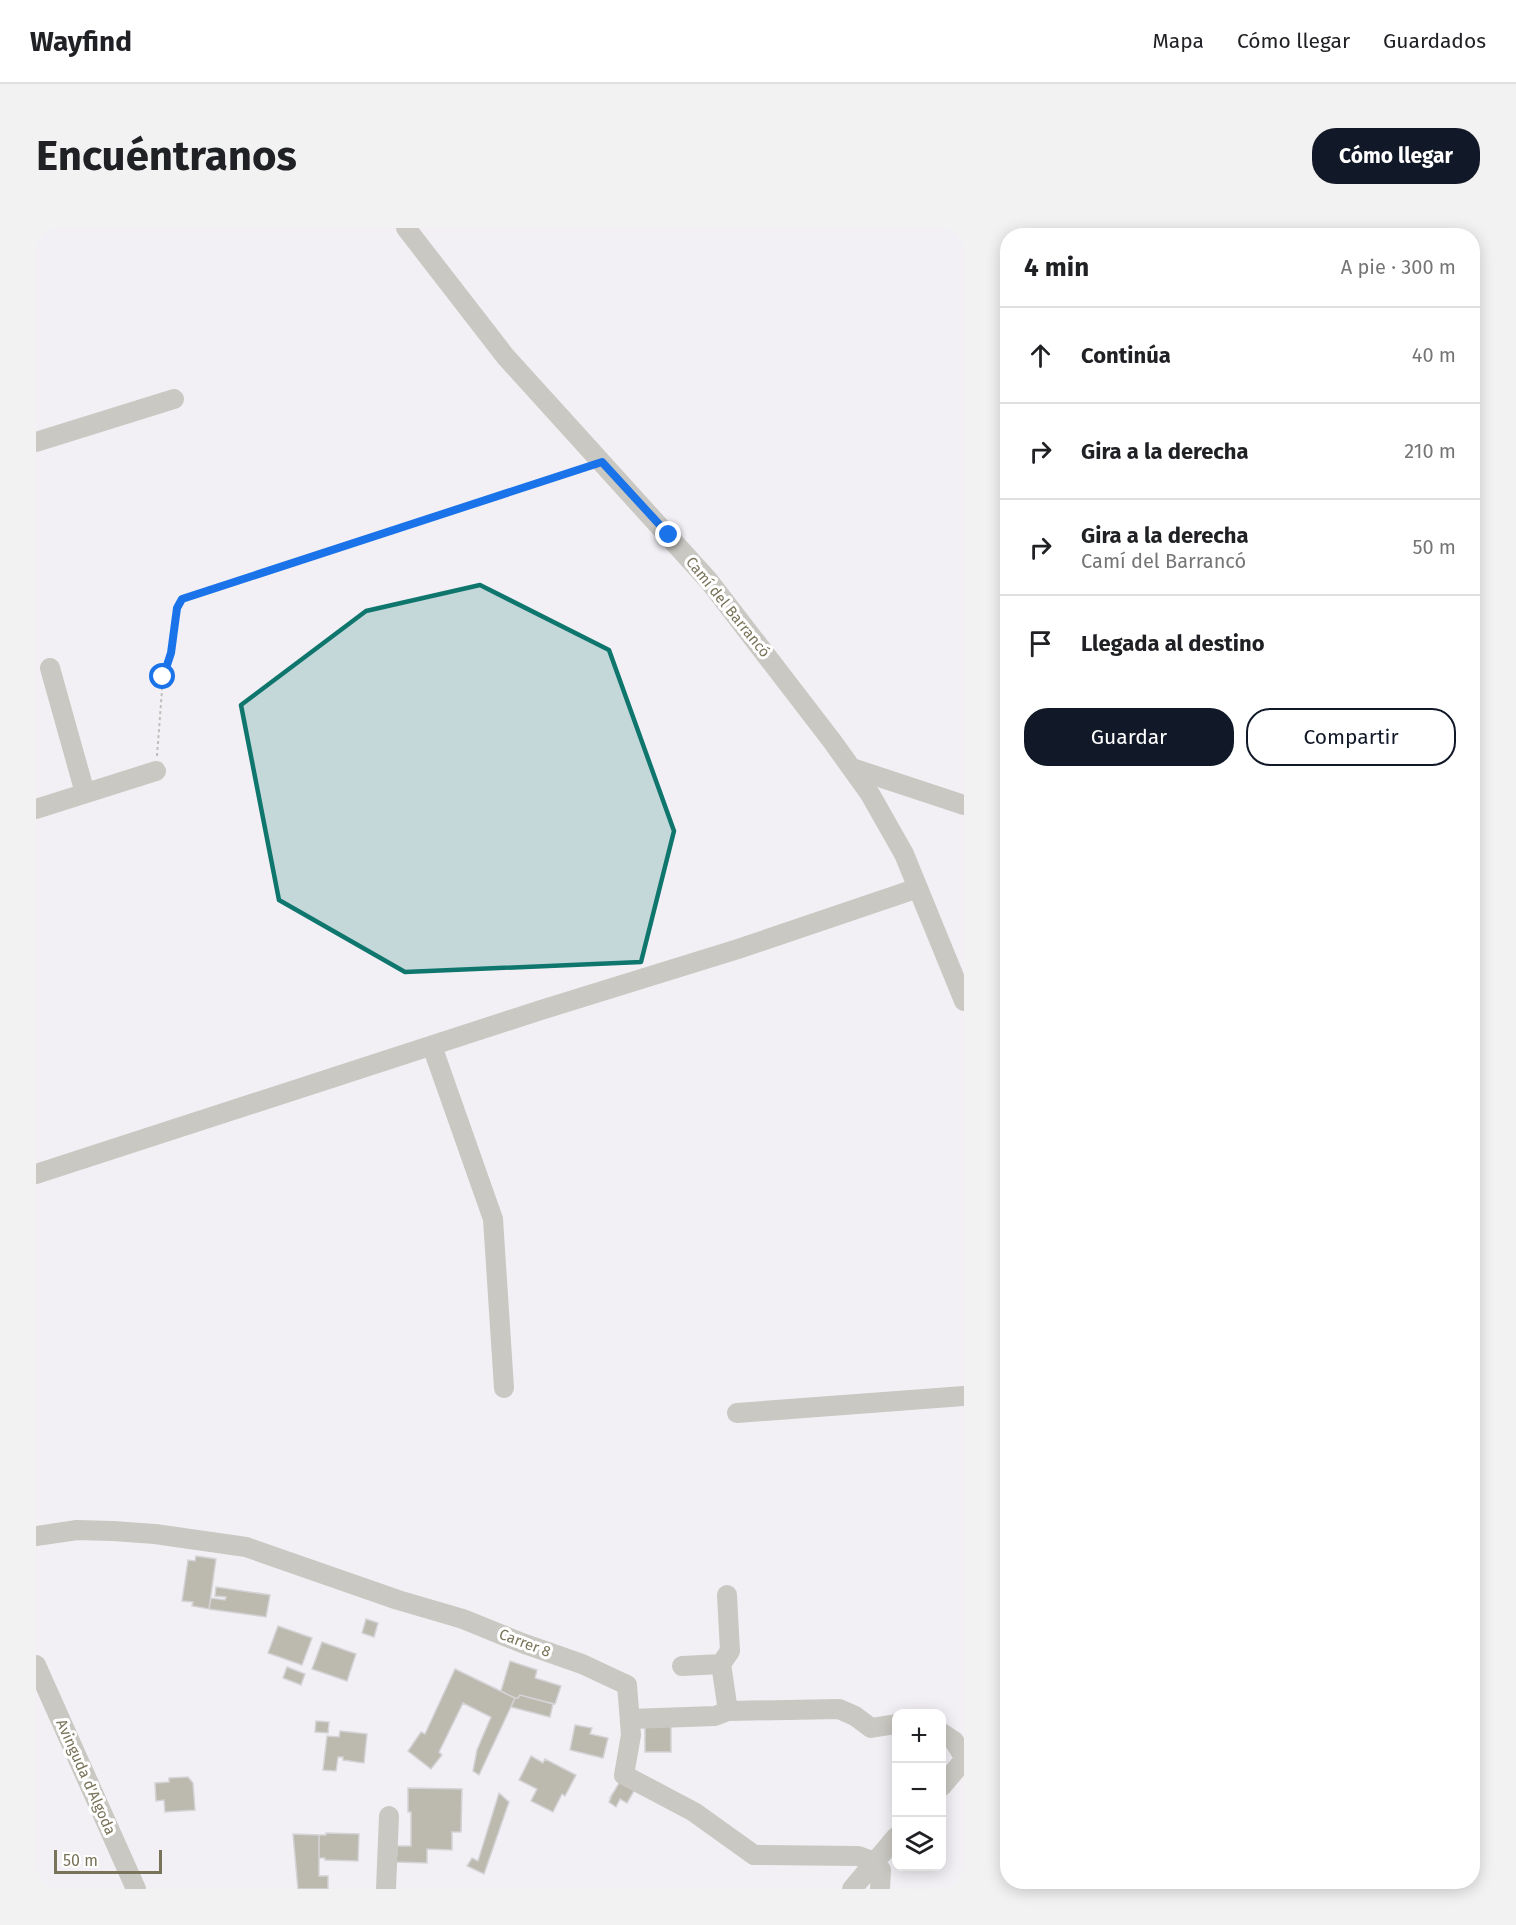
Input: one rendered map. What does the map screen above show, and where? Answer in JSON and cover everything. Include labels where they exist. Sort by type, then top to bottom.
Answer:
[{"type":"street","name":"Camí del Barrancó","points":[[406,228],[505,357],[709,581],[852,768],[870,794],[904,854],[964,1001]]},
{"type":"street","points":[[36,442],[174,399]]},
{"type":"street","points":[[50,668],[85,794]]},
{"type":"street","points":[[852,768],[964,805]]},
{"type":"street","points":[[36,809],[156,771]]},
{"type":"street","points":[[36,1174],[738,949],[918,888]]},
{"type":"street","points":[[432,1046],[493,1219],[504,1388]]},
{"type":"street","points":[[737,1413],[964,1396]]},
{"type":"street","name":"Carrer 8","points":[[36,1536],[77,1530],[113,1531],[155,1534],[246,1547],[398,1600],[463,1619],[582,1664],[627,1685],[631,1735],[624,1775],[694,1812],[754,1855],[858,1856],[875,1862]]},
{"type":"street","points":[[727,1595],[730,1651],[721,1664],[728,1711]]},
{"type":"street","points":[[682,1666],[721,1664]]},
{"type":"street","name":"Avinguda d'Algoda","points":[[36,1665],[136,1889]]},
{"type":"street","points":[[630,1719],[715,1716],[728,1711],[839,1709],[855,1716],[871,1728],[892,1725]]},
{"type":"street","points":[[946,1736],[954,1741],[964,1758],[946,1781]]},
{"type":"street","points":[[386,1889],[389,1816]]},
{"type":"street","points":[[852,1889],[892,1843]]},
{"type":"street","points":[[875,1862],[881,1870],[880,1889]]},
{"type":"path","points":[[156,771],[163,677],[171,653],[177,608],[182,599],[602,462]]},
{"type":"highlighted area","points":[[480,585],[609,650],[674,831],[641,962],[405,972],[279,900],[241,705],[366,611]]},
{"type":"building","points":[[196,1556],[216,1559],[209,1609],[192,1606],[193,1602],[182,1601],[188,1560],[195,1561]]},
{"type":"building","points":[[216,1587],[270,1595],[266,1617],[209,1609],[211,1598],[225,1600],[226,1597],[215,1596]]},
{"type":"building","points":[[366,1619],[378,1623],[374,1637],[362,1633]]},
{"type":"building","points":[[278,1626],[312,1638],[302,1665],[268,1653]]},
{"type":"building","points":[[322,1642],[356,1654],[347,1681],[312,1669]]},
{"type":"building","points":[[510,1661],[537,1670],[535,1678],[561,1686],[555,1704],[520,1695],[515,1698],[501,1691]]},
{"type":"building","points":[[287,1667],[305,1674],[301,1685],[283,1678]]},
{"type":"building","points":[[455,1669],[515,1698],[479,1775],[473,1771],[477,1750],[491,1717],[463,1703],[439,1752],[442,1755],[431,1769],[408,1751],[421,1732],[425,1734]]},
{"type":"building","points":[[520,1695],[553,1704],[550,1717],[511,1707],[515,1698]]},
{"type":"building","points":[[316,1721],[329,1722],[328,1733],[315,1732]]},
{"type":"building","points":[[575,1725],[592,1728],[590,1734],[608,1738],[603,1758],[570,1750]]},
{"type":"building","points":[[645,1725],[671,1725],[671,1752],[645,1752]]},
{"type":"building","points":[[340,1731],[367,1734],[364,1763],[338,1757],[336,1771],[323,1770],[327,1736],[339,1737]]},
{"type":"building","points":[[531,1756],[543,1763],[545,1759],[576,1775],[565,1796],[562,1794],[553,1812],[531,1801],[537,1789],[519,1780]]},
{"type":"building","points":[[188,1777],[193,1783],[195,1810],[165,1812],[164,1800],[156,1801],[155,1783],[169,1782],[169,1778]]},
{"type":"building","points":[[621,1780],[635,1789],[627,1803],[620,1799],[616,1807],[609,1802]]},
{"type":"building","points":[[408,1788],[462,1789],[461,1832],[452,1832],[452,1850],[427,1849],[427,1863],[396,1862],[397,1846],[411,1846]]},
{"type":"building","points":[[499,1793],[509,1802],[484,1874],[467,1866],[472,1858],[478,1861]]},
{"type":"building","points":[[326,1833],[359,1834],[358,1861],[319,1858],[319,1835],[326,1835]]},
{"type":"building","points":[[293,1834],[319,1835],[319,1876],[328,1876],[328,1889],[298,1889]]},
{"type":"route","points":[[163,677],[171,653],[177,608],[182,599],[602,462],[669,535]]}]
